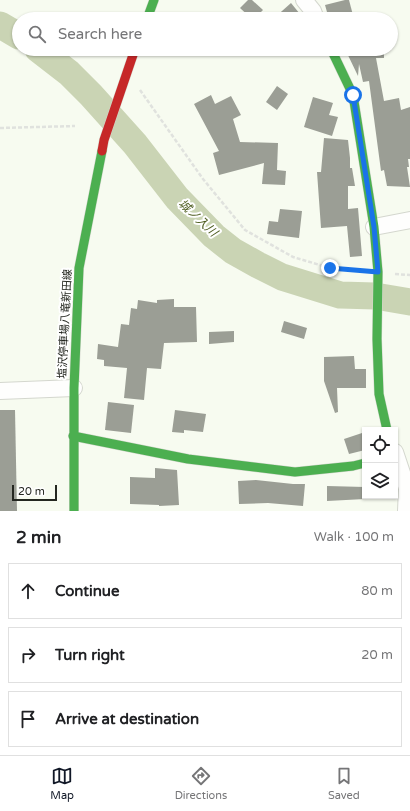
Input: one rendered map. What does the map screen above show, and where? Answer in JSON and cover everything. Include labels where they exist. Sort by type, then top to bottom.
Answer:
[{"type":"street","points":[[150,12],[154,0]]},
{"type":"street","points":[[304,0],[312,12]]},
{"type":"street","points":[[127,71],[133,56]]},
{"type":"street","points":[[334,56],[353,95],[374,227],[378,272],[377,339],[379,394],[386,427]]},
{"type":"street","name":"塩沢停車場八竜新田線","points":[[74,511],[73,436],[79,268],[104,140],[127,71]]},
{"type":"street","points":[[374,227],[410,220]]},
{"type":"street","points":[[0,391],[74,388]]},
{"type":"street","points":[[73,436],[188,459],[295,472],[362,464]]},
{"type":"street","points":[[399,455],[407,488],[406,511]]},
{"type":"path","points":[[127,71],[203,179],[246,230],[293,257],[330,268],[410,275]]},
{"type":"path","points":[[0,128],[75,126]]},
{"type":"building","points":[[248,0],[252,0],[263,10],[261,12],[244,12],[240,8]]},
{"type":"building","points":[[349,0],[352,12],[327,12],[325,5]]},
{"type":"building","points":[[291,3],[298,12],[281,12]]},
{"type":"building","points":[[348,56],[384,56],[384,58],[376,58],[384,101],[399,98],[401,110],[410,107],[410,159],[408,159],[409,167],[407,167],[410,187],[387,186],[384,170],[381,171],[369,81],[363,82],[359,64],[358,76]]},
{"type":"building","points":[[277,86],[288,94],[277,110],[266,102]]},
{"type":"building","points":[[211,95],[215,104],[231,96],[241,115],[233,119],[240,142],[278,143],[277,170],[286,171],[285,185],[262,184],[264,163],[219,175],[213,153],[219,151],[194,104]]},
{"type":"building","points":[[313,97],[333,103],[329,115],[338,117],[332,136],[304,127]]},
{"type":"building","points":[[324,138],[348,140],[350,168],[352,168],[355,186],[348,186],[348,209],[358,208],[362,256],[350,257],[347,226],[321,228],[317,172],[321,172]]},
{"type":"building","points":[[280,209],[302,211],[299,238],[267,234],[269,221],[278,222]]},
{"type":"building","points":[[174,299],[174,307],[196,307],[197,342],[164,343],[161,369],[147,368],[144,400],[124,398],[127,368],[104,366],[104,360],[97,359],[98,344],[118,347],[121,324],[129,325],[131,308],[137,309],[138,300],[157,303],[157,300]]},
{"type":"building","points":[[284,321],[307,328],[304,339],[281,332]]},
{"type":"building","points":[[234,331],[234,342],[209,344],[209,332]]},
{"type":"building","points":[[354,356],[355,369],[366,369],[366,388],[337,388],[338,412],[335,413],[324,381],[324,357]]},
{"type":"building","points":[[108,402],[134,405],[131,433],[105,430]]},
{"type":"building","points":[[0,410],[15,410],[17,511],[0,511]]},
{"type":"building","points":[[175,410],[206,414],[203,432],[184,430],[184,433],[172,432]]},
{"type":"building","points":[[362,433],[362,451],[349,454],[344,439]]},
{"type":"building","points":[[155,468],[177,470],[179,505],[159,506],[130,504],[130,477],[155,478]]},
{"type":"building","points":[[256,480],[305,484],[303,506],[268,503],[239,504],[238,481]]},
{"type":"building","points":[[327,486],[362,487],[362,499],[365,499],[327,501]]},
{"type":"waterway","name":"城ノ入川","points":[[0,25],[12,32]]},
{"type":"waterway","name":"城ノ入川","points":[[47,56],[69,73],[91,95],[135,144],[177,198],[214,236],[233,251],[282,277],[340,295],[375,296],[410,302]]},
{"type":"traffic: fast","points":[[150,12],[154,0]]},
{"type":"traffic: fast","points":[[334,56],[353,95],[374,227],[378,272],[377,339],[379,394],[386,427]]},
{"type":"traffic: fast","points":[[74,511],[74,388],[79,268],[102,151]]},
{"type":"traffic: fast","points":[[73,436],[188,459],[295,472],[362,464]]},
{"type":"traffic: jam","points":[[102,151],[104,140],[133,56]]},
{"type":"route","points":[[330,268],[378,272],[374,227],[353,95]]}]
